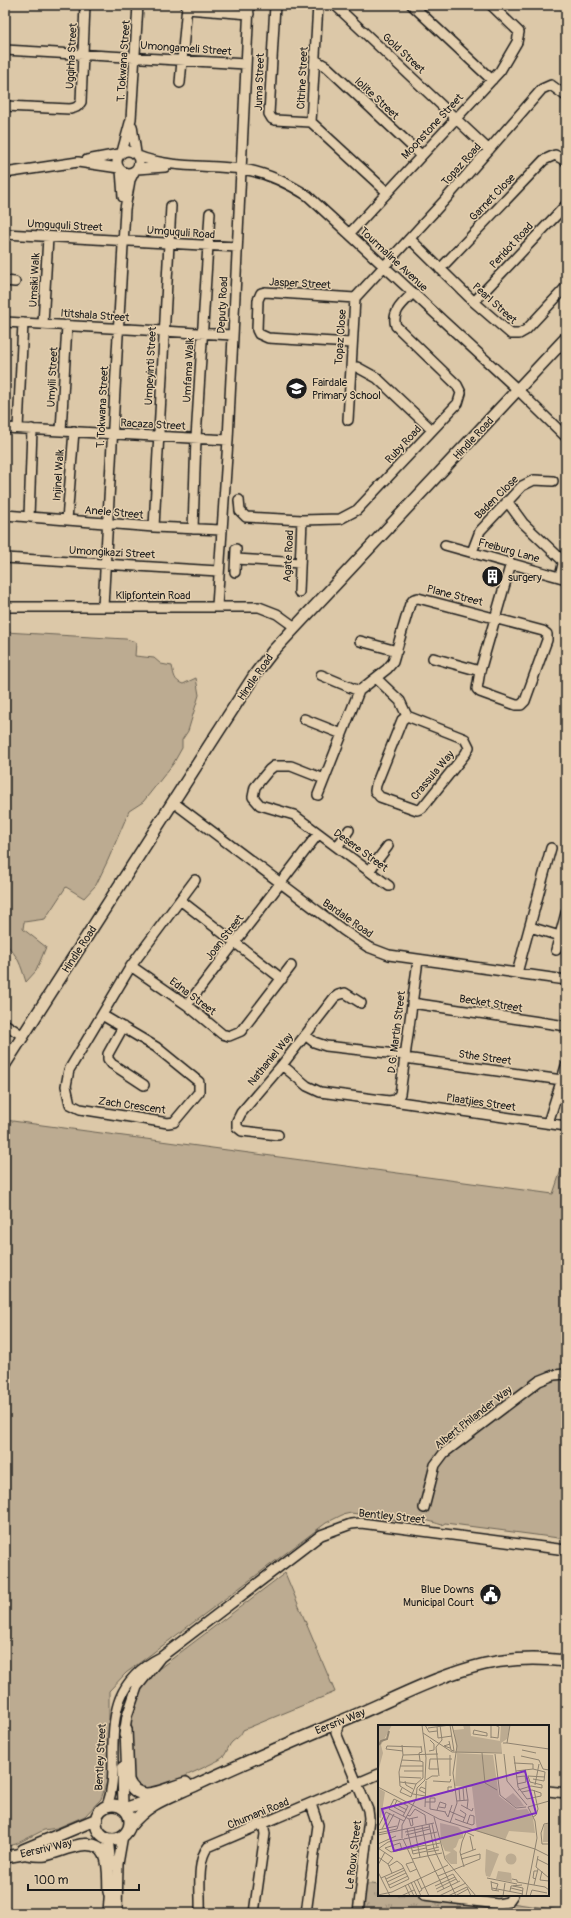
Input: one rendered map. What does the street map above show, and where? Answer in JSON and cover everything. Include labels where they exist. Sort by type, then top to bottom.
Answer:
[{"type":"main road","name":"Hindle Road","points":[[5,1064],[172,802],[256,674],[295,627],[566,338]]},
{"type":"main road","name":"Eersriv Way","points":[[124,1808],[149,1801],[260,1749],[450,1668],[484,1658],[508,1655],[545,1653],[566,1655]]},
{"type":"main road","name":"Eersriv Way","points":[[130,1826],[140,1813],[156,1803],[322,1728],[451,1675],[485,1664],[533,1659],[566,1662]]},
{"type":"main road","points":[[126,1729],[128,1780],[132,1788],[144,1794],[151,1794],[186,1783]]},
{"type":"main road","points":[[115,1805],[124,1808],[129,1816],[130,1826],[123,1836],[116,1838],[106,1837],[97,1827],[97,1819],[100,1812],[107,1806],[115,1805]]},
{"type":"main road","name":"Eersriv Way","points":[[8,1856],[97,1819]]},
{"type":"main road","name":"Eersriv Way","points":[[8,1856],[27,1854],[86,1838],[106,1837]]},
{"type":"main road","points":[[27,1854],[45,1855],[79,1845],[88,1844],[95,1846],[104,1854],[107,1864],[109,1892]]},
{"type":"street","name":"Ugqirha Street","points":[[5,106],[70,109],[76,108],[81,102],[85,5]]},
{"type":"street","name":"T. Tokwana Street","points":[[121,153],[131,119],[138,5]]},
{"type":"street","name":"Juma Street","points":[[275,5],[269,114],[272,119],[275,120],[311,122]]},
{"type":"street","name":"Citrine Street","points":[[318,5],[311,122],[388,192]]},
{"type":"street","name":"Gold Street","points":[[335,5],[457,118],[489,150]]},
{"type":"street","points":[[412,5],[492,80]]},
{"type":"street","name":"Moonstone Street","points":[[349,234],[500,71],[520,35],[517,28],[491,5]]},
{"type":"street","points":[[180,83],[187,7],[249,10]]},
{"type":"street","name":"Deputy Road","points":[[217,606],[218,571],[228,440],[249,10]]},
{"type":"street","name":"Umongameli Street","points":[[5,50],[136,56],[246,64]]},
{"type":"street","name":"Iolite Street","points":[[315,60],[327,67],[421,155]]},
{"type":"street","name":"Topaz Road","points":[[384,266],[410,239],[542,89],[551,86],[557,88],[566,96]]},
{"type":"street","name":"T. Tokwana Street","points":[[131,119],[137,154]]},
{"type":"street","points":[[5,173],[78,162],[129,150],[152,160],[186,165]]},
{"type":"street","points":[[120,169],[117,160],[121,153]]},
{"type":"street","points":[[135,171],[140,163],[137,154]]},
{"type":"street","name":"Garnet Close","points":[[440,269],[544,160],[555,155],[566,161]]},
{"type":"street","points":[[78,162],[120,169],[127,173],[186,165]]},
{"type":"street","name":"Tourmaline Avenue","points":[[186,165],[252,171],[288,184],[321,206],[349,234],[518,390],[566,437]]},
{"type":"street","name":"T. Tokwana Street","points":[[120,169],[125,209]]},
{"type":"street","name":"T. Tokwana Street","points":[[103,607],[125,209],[130,180],[135,171]]},
{"type":"street","name":"Peridot Road","points":[[474,302],[566,205]]},
{"type":"street","name":"Umpeyinti Street","points":[[154,527],[171,206]]},
{"type":"street","name":"Umfama Walk","points":[[193,529],[196,438],[210,213]]},
{"type":"street","name":"Umguquli Street","points":[[5,234],[48,238],[123,240]]},
{"type":"street","name":"Umsiki Walk","points":[[43,324],[48,238]]},
{"type":"street","name":"Pearl Street","points":[[410,239],[474,302],[507,332],[515,335],[526,330],[566,287]]},
{"type":"street","name":"Umguquli Road","points":[[123,240],[168,244],[237,247]]},
{"type":"street","name":"Topaz Close","points":[[348,420],[351,343],[355,298],[384,266]]},
{"type":"street","points":[[5,282],[15,282]]},
{"type":"street","name":"Jasper Street","points":[[351,343],[268,338],[259,334],[257,330],[258,300],[261,293],[355,298]]},
{"type":"street","name":"Ruby Road","points":[[239,500],[240,511],[246,517],[302,520],[340,519],[349,516],[357,510],[458,403],[461,393],[457,385],[396,326],[394,319],[396,312],[413,293]]},
{"type":"street","name":"Ititshala Street","points":[[5,322],[232,335]]},
{"type":"street","points":[[18,428],[23,323]]},
{"type":"street","name":"Umyili Street","points":[[61,431],[67,325]]},
{"type":"street","points":[[357,367],[377,378],[432,430]]},
{"type":"street","name":"Racaza Street","points":[[5,428],[228,440]]},
{"type":"street","points":[[28,517],[32,429]]},
{"type":"street","name":"Injinel Walk","points":[[67,520],[74,432]]},
{"type":"street","name":"Baden Close","points":[[472,552],[480,531],[522,486],[530,481],[553,481]]},
{"type":"street","points":[[507,501],[523,523],[562,560],[563,578]]},
{"type":"street","name":"Anele Street","points":[[5,515],[108,522],[154,527],[221,530]]},
{"type":"street","name":"Agate Road","points":[[299,592],[302,520]]},
{"type":"street","name":"Freiburg Lane","points":[[445,545],[563,578]]},
{"type":"street","points":[[235,572],[236,549]]},
{"type":"street","name":"Umongikazi Street","points":[[5,558],[218,571]]},
{"type":"street","points":[[236,559],[300,563]]},
{"type":"street","name":"Plane Street","points":[[359,690],[390,666],[397,651],[410,604],[416,598],[496,617],[511,563]]},
{"type":"street","name":"Klipfontein Road","points":[[5,607],[259,607],[269,610],[295,627]]},
{"type":"street","points":[[496,617],[543,631],[547,634],[547,640],[525,701],[521,705],[516,705],[480,692],[477,689],[480,672],[496,617]]},
{"type":"street","points":[[360,641],[397,651]]},
{"type":"street","points":[[433,658],[480,672]]},
{"type":"street","points":[[318,795],[359,690],[321,676]]},
{"type":"street","points":[[376,678],[403,704],[407,716]]},
{"type":"street","name":"Crassula Way","points":[[407,716],[465,739],[469,747],[466,753],[422,808],[417,810],[380,797],[376,790],[376,785],[402,720],[407,716]]},
{"type":"street","points":[[304,719],[342,734]]},
{"type":"street","points":[[318,834],[294,815],[260,805],[255,801],[253,794],[255,787],[274,766],[291,766],[324,779]]},
{"type":"street","name":"Bardale Road","points":[[172,802],[368,947],[389,955],[418,960],[566,980]]},
{"type":"street","points":[[337,847],[349,830]]},
{"type":"street","name":"Desere Street","points":[[318,834],[389,886]]},
{"type":"street","name":"Joan Street","points":[[186,1005],[318,834]]},
{"type":"street","points":[[369,871],[388,846]]},
{"type":"street","points":[[517,973],[552,848]]},
{"type":"street","points":[[131,966],[195,880]]},
{"type":"street","points":[[180,900],[282,979]]},
{"type":"street","points":[[556,950],[563,937],[566,913]]},
{"type":"street","points":[[530,927],[563,937]]},
{"type":"street","name":"D.G. Martin Street","points":[[391,1101],[400,1094],[418,960]]},
{"type":"street","name":"Edna Street","points":[[131,966],[186,1005],[222,1034],[233,1036],[241,1031],[291,966]]},
{"type":"street","name":"Zach Crescent","points":[[102,1014],[156,1047],[199,1082],[199,1092],[174,1122],[168,1123],[76,1108],[70,1104],[66,1086],[69,1070],[102,1014],[131,966]]},
{"type":"street","name":"Nathaniel Way","points":[[278,1135],[247,1132],[237,1127],[236,1124],[241,1113],[338,995],[345,993],[361,1003]]},
{"type":"street","name":"Becket Street","points":[[412,1003],[566,1026]]},
{"type":"street","points":[[5,1024],[23,1036]]},
{"type":"street","name":"Zach Crescent","points":[[123,1027],[108,1054],[108,1059],[112,1064],[144,1085]]},
{"type":"street","name":"Sthe Street","points":[[305,1035],[314,1042],[326,1046],[562,1080]]},
{"type":"street","name":"Plaatjies Street","points":[[282,1065],[307,1086],[320,1092],[566,1126]]},
{"type":"street","points":[[548,1123],[566,1066]]},
{"type":"street","name":"Albert Philander Way","points":[[424,1508],[435,1464],[444,1453],[539,1381],[554,1374],[566,1374]]},
{"type":"street","name":"Bentley Street","points":[[107,1806],[113,1787],[114,1714],[128,1682],[147,1664],[161,1656],[321,1535],[351,1524],[361,1523],[566,1550]]},
{"type":"street","name":"Bentley Street","points":[[124,1808],[122,1744],[126,1729],[128,1711],[137,1687],[161,1656]]},
{"type":"street","points":[[322,1728],[336,1733],[339,1722]]},
{"type":"street","name":"Le Roux Street","points":[[336,1733],[368,1810],[369,1818],[358,1913]]},
{"type":"street","name":"Chumani Road","points":[[200,1913],[201,1861],[204,1852],[214,1843],[311,1804],[378,1774]]},
{"type":"street","points":[[549,1791],[566,1793]]},
{"type":"street","points":[[306,1913],[318,1825],[311,1804]]},
{"type":"street","points":[[254,1913],[265,1834],[263,1823]]},
{"type":"street","points":[[117,1913],[118,1864],[123,1836]]},
{"type":"street","points":[[106,1837],[111,1871],[108,1913]]},
{"type":"street","points":[[442,1896],[460,1897],[503,1904],[508,1902],[512,1896]]},
{"type":"green space","points":[[5,632],[126,639],[136,642],[135,656],[154,658],[161,664],[172,666],[174,675],[180,683],[183,684],[196,678],[199,695],[188,731],[182,740],[182,748],[173,764],[143,802],[129,811],[96,885],[84,898],[66,887],[45,919],[24,922],[23,929],[46,947],[36,971],[26,982],[18,961],[5,943]]},
{"type":"green space","points":[[5,1120],[553,1194],[566,1155],[566,1539],[445,1523],[442,1525],[420,1519],[406,1521],[351,1513],[342,1515],[326,1523],[126,1673],[109,1691],[109,1776],[101,1799],[85,1816],[57,1828],[44,1830],[16,1844],[5,1847]]},
{"type":"green space","points":[[285,1573],[335,1692],[243,1730],[240,1736],[230,1744],[225,1754],[219,1760],[172,1782],[154,1788],[146,1789],[140,1786],[133,1779],[130,1726],[131,1718],[141,1688],[152,1674]]},
{"type":"green space","points":[[364,1883],[378,1885],[378,1896],[423,1896],[503,1908],[511,1903],[566,1911],[566,1913],[360,1913]]},
{"type":"place","name":"Fairdale Primary School","points":[[297,388]]},
{"type":"place","name":"surgery","points":[[493,577]]},
{"type":"place","name":"Blue Downs Municipal Court","points":[[490,1595]]}]
